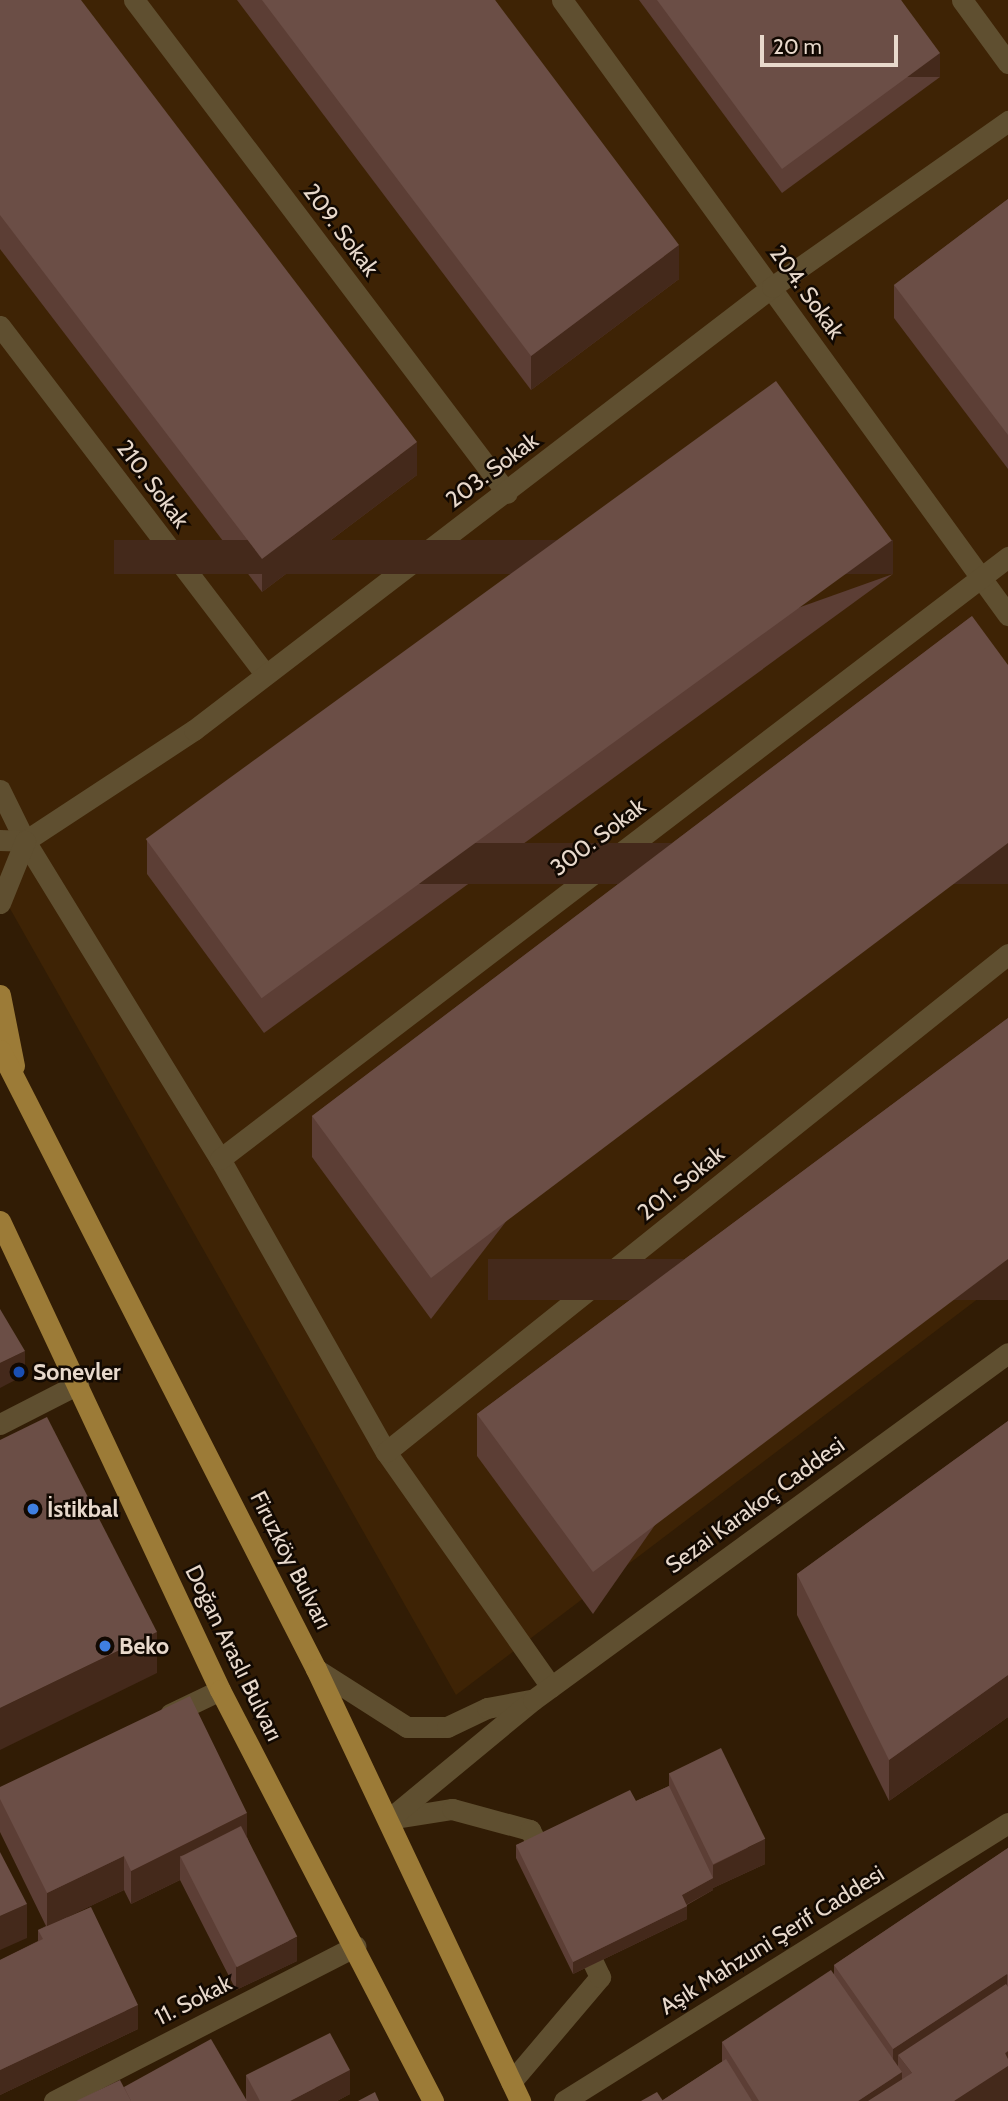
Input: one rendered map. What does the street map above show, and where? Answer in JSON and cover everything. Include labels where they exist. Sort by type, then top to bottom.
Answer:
[{"type":"main road","points":[[0,995],[16,1078]]},
{"type":"main road","name":"Firuzköy Bulvarı","points":[[0,1050],[316,1669],[389,1819],[515,2092]]},
{"type":"main road","name":"Doğan Araslı Bulvarı","points":[[0,1221],[220,1690],[433,2101]]},
{"type":"street","name":"209. Sokak","points":[[134,0],[507,493]]},
{"type":"street","name":"204. Sokak","points":[[562,0],[772,286],[979,579],[1008,615]]},
{"type":"street","points":[[962,0],[1008,63]]},
{"type":"street","name":"203. Sokak","points":[[25,841],[194,730],[264,673],[507,493],[772,286],[1008,121]]},
{"type":"street","name":"210. Sokak","points":[[0,326],[264,673]]},
{"type":"street","name":"300. Sokak","points":[[220,1159],[1008,557]]},
{"type":"street","points":[[0,790],[25,841],[220,1159],[386,1452],[551,1687]]},
{"type":"street","points":[[0,840],[25,841]]},
{"type":"street","points":[[0,903],[25,841]]},
{"type":"street","name":"201. Sokak","points":[[386,1452],[1008,954]]},
{"type":"street","name":"Sezai Karakoç Caddesi","points":[[389,1819],[533,1700],[1008,1353]]},
{"type":"street","points":[[0,1424],[78,1384]]},
{"type":"street","points":[[316,1669],[407,1727],[447,1727],[487,1708],[533,1700]]},
{"type":"street","points":[[147,1725],[220,1690]]},
{"type":"street","points":[[389,1819],[452,1809],[530,1830],[554,1879]]},
{"type":"street","name":"Aşık Mahzuni Şerif Caddesi","points":[[564,2101],[1008,1823]]},
{"type":"street","points":[[515,2092],[600,1977],[571,1916]]},
{"type":"street","name":"11. Sokak","points":[[54,2101],[355,1946]]},
{"type":"shaded area","points":[[0,0],[1008,0],[1008,1276],[456,1695],[0,891]]},
{"type":"building","points":[[0,0],[81,0],[417,442],[262,559],[0,215]]},
{"type":"building","points":[[262,0],[495,0],[679,245],[531,356]]},
{"type":"building","points":[[657,0],[901,0],[940,53],[782,169]]},
{"type":"building","points":[[1008,199],[1008,435],[894,285]]},
{"type":"building","points":[[776,381],[892,540],[262,998],[146,839]]},
{"type":"building","points":[[972,616],[1008,665],[1008,843],[431,1278],[312,1116]]},
{"type":"building","points":[[1008,1018],[1008,1259],[593,1572],[477,1414]]},
{"type":"building","points":[[0,1309],[25,1351],[0,1363]]},
{"type":"building","points":[[47,1417],[157,1632],[0,1708],[0,1440]]},
{"type":"building","points":[[1008,1421],[1008,1675],[889,1760],[797,1574]]},
{"type":"building","points":[[190,1696],[247,1813],[131,1871],[124,1856],[47,1893],[0,1799],[0,1787]]},
{"type":"building","points":[[721,1748],[765,1839],[713,1864],[669,1773]]},
{"type":"building","points":[[669,1786],[713,1878],[682,1895],[687,1906],[573,1962],[516,1845],[630,1790],[636,1801]]},
{"type":"building","points":[[241,1826],[297,1936],[237,1967],[180,1857]]},
{"type":"building","points":[[1008,1848],[1008,1975],[893,2049],[834,1965]]},
{"type":"building","points":[[0,1852],[27,1904],[0,1916]]},
{"type":"building","points":[[91,1907],[138,2005],[0,2070],[0,1960],[43,1939],[38,1930]]},
{"type":"building","points":[[831,1970],[902,2072],[858,2101],[759,2101],[722,2042]]},
{"type":"building","points":[[1006,1984],[1008,2051],[1005,2053],[1008,2066],[954,2101],[868,2101],[912,2073],[898,2055]]},
{"type":"building","points":[[330,2033],[350,2070],[290,2101],[260,2101],[246,2075]]},
{"type":"building","points":[[211,2039],[247,2101],[131,2101],[124,2087]]},
{"type":"building","points":[[726,2059],[752,2101],[663,2101],[663,2100]]},
{"type":"building","points":[[120,2080],[131,2101],[76,2101]]},
{"type":"building","points":[[375,2092],[379,2101],[358,2101]]},
{"type":"building","points":[[657,2092],[663,2101],[641,2101]]},
{"type":"place","name":"Sonevler","points":[[19,1372]]},
{"type":"place","name":"İstikbal","points":[[33,1509]]},
{"type":"place","name":"Beko","points":[[105,1646]]}]
